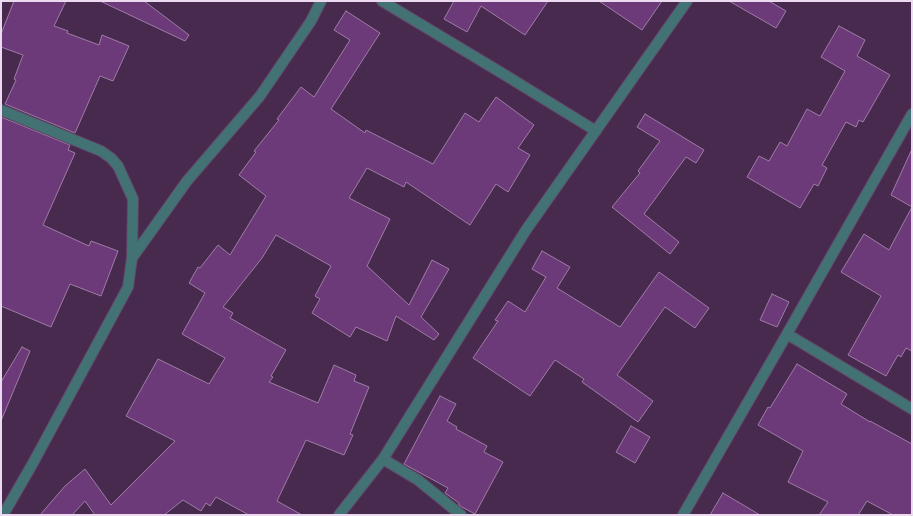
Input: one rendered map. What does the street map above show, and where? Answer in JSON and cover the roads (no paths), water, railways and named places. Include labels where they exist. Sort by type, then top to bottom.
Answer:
[{"type":"street","points":[[132,258],[187,181],[260,96],[311,21],[321,1]]},
{"type":"street","points":[[382,1],[596,131]]},
{"type":"street","points":[[339,515],[382,459],[526,230],[687,1]]},
{"type":"street","points":[[1,110],[101,151],[111,158],[118,166],[133,199],[132,258],[128,287],[3,515]]},
{"type":"street","points":[[682,515],[912,114]]},
{"type":"street","points":[[787,334],[912,409]]},
{"type":"street","points":[[382,459],[418,480],[461,515]]}]
